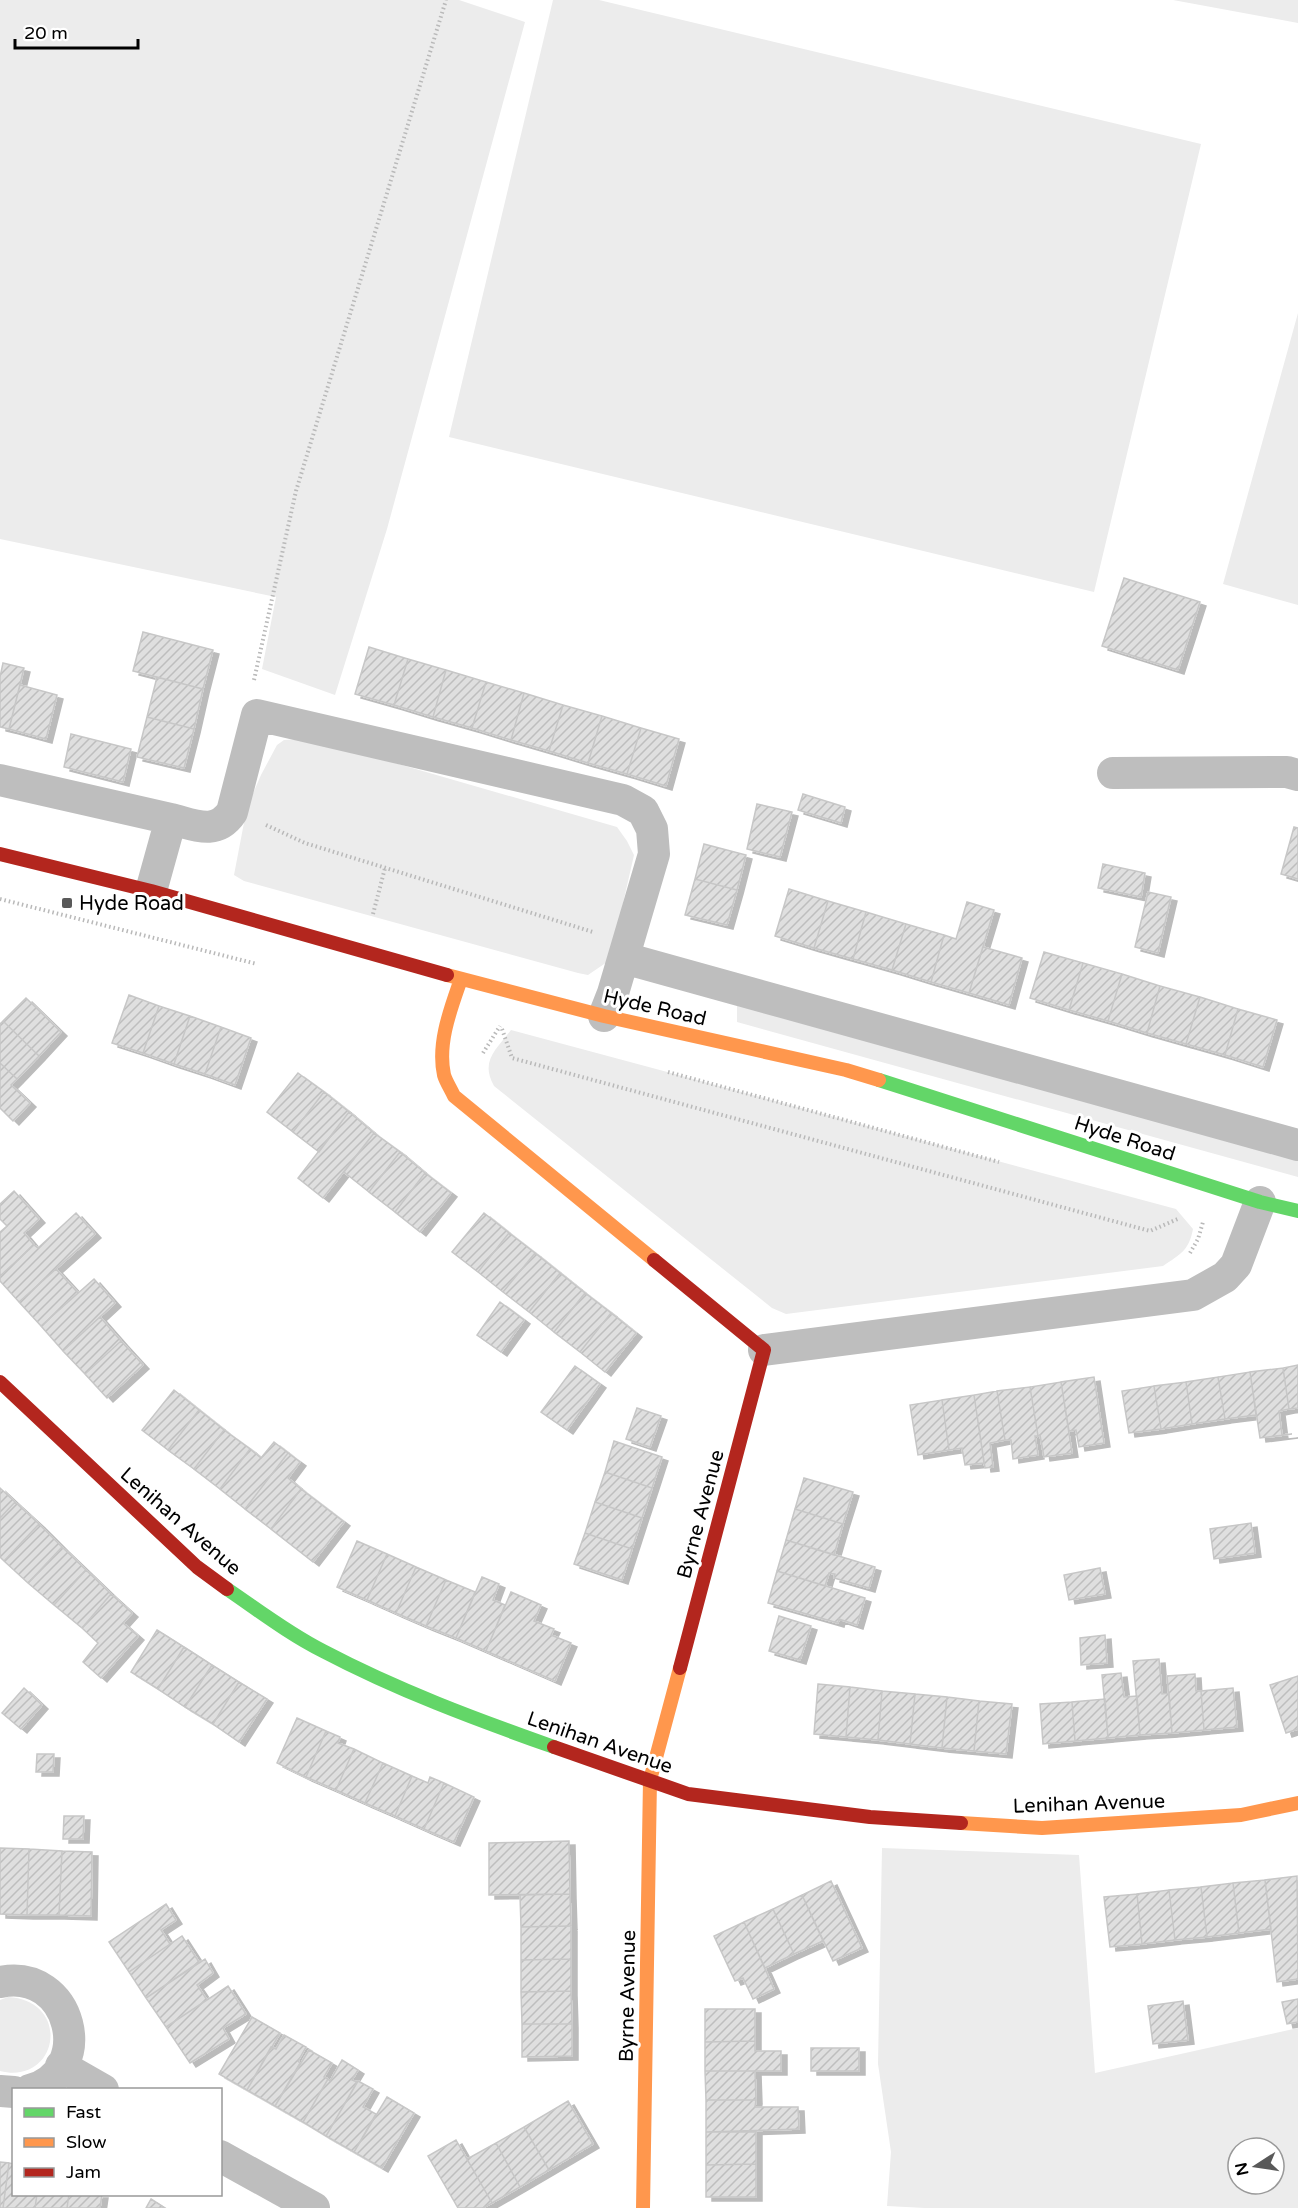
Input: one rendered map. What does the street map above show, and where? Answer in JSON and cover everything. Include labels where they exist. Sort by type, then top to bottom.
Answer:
[{"type":"street","points":[[0,780],[208,828],[225,822],[232,812],[257,715],[623,800],[643,811],[652,829],[654,854],[604,1016]]},
{"type":"street","points":[[1113,773],[1287,772],[1298,775]]},
{"type":"street","points":[[151,891],[171,819]]},
{"type":"street","name":"Hyde Road","points":[[0,854],[151,891],[461,979],[604,1016],[846,1070],[1256,1216],[1298,1211]]},
{"type":"street","points":[[626,950],[1298,1145]]},
{"type":"street","points":[[461,979],[450,1012],[441,1053],[445,1077],[454,1096],[764,1350],[1193,1295],[1225,1277],[1236,1265],[1256,1216]]},
{"type":"street","name":"Byrne Avenue","points":[[643,2208],[650,1780],[764,1350]]},
{"type":"street","name":"Lenihan Avenue","points":[[0,1383],[197,1567],[259,1611],[321,1650],[400,1688],[480,1721],[688,1794],[870,1817],[1042,1828],[1241,1815],[1298,1803]]},
{"type":"street","points":[[0,1982],[10,1980],[27,1982],[44,1989],[57,2000],[66,2016],[70,2033],[68,2050],[61,2066],[50,2080],[34,2088]]},
{"type":"street","points":[[61,2066],[100,2088]]},
{"type":"street","points":[[222,2157],[314,2208]]},
{"type":"path","points":[[257,715],[252,690],[296,491],[446,0]]},
{"type":"path","points":[[232,812],[305,843],[626,950]]},
{"type":"path","points":[[370,924],[385,868]]},
{"type":"path","points":[[0,899],[266,966]]},
{"type":"path","points":[[450,1012],[512,1029]]},
{"type":"path","points":[[482,1060],[483,1052],[500,1026]]},
{"type":"path","points":[[500,1026],[512,1058],[1150,1231],[1181,1217]]},
{"type":"path","points":[[658,1069],[1008,1164]]},
{"type":"path","points":[[1185,1259],[1198,1239],[1204,1217],[1256,1216]]},
{"type":"shaded area","points":[[0,0],[459,0],[525,22],[387,529],[335,695],[262,669],[276,597],[0,539]]},
{"type":"shaded area","points":[[553,0],[599,0],[1201,144],[1094,592],[449,437]]},
{"type":"shaded area","points":[[1173,0],[1298,0],[1298,23]]},
{"type":"shaded area","points":[[1298,313],[1298,605],[1223,584]]},
{"type":"shaded area","points":[[302,739],[329,744],[617,827],[634,855],[610,960],[588,975],[578,973],[244,881],[234,875],[247,807],[261,775],[277,745],[284,740]]},
{"type":"shaded area","points":[[737,1002],[1298,1154],[1298,1177],[737,1022]]},
{"type":"shaded area","points":[[511,1030],[1176,1209],[1193,1229],[1191,1236],[1183,1251],[1163,1266],[786,1314],[772,1308],[494,1086],[490,1077],[489,1063],[495,1050]]},
{"type":"shaded area","points":[[882,1848],[1079,1855],[1095,2073],[1298,2028],[1298,2208],[925,2208],[887,2206],[891,2152],[878,2064]]},
{"type":"shaded area","points":[[8,1997],[29,2002],[42,2012],[49,2026],[50,2041],[45,2055],[35,2066],[20,2072],[0,2071],[0,2000]]},
{"type":"building","points":[[1124,578],[1200,602],[1178,670],[1102,646]]},
{"type":"building","points":[[143,632],[213,650],[203,689],[133,671]]},
{"type":"building","points":[[369,647],[408,659],[394,705],[355,694]]},
{"type":"building","points":[[408,659],[446,670],[433,717],[394,705]]},
{"type":"building","points":[[3,663],[24,668],[9,729],[0,727],[0,677]]},
{"type":"building","points":[[446,670],[486,682],[472,728],[433,717]]},
{"type":"building","points":[[157,677],[203,689],[194,729],[147,717]]},
{"type":"building","points":[[486,682],[524,693],[511,740],[472,728]]},
{"type":"building","points":[[20,685],[57,695],[46,739],[9,729]]},
{"type":"building","points":[[524,693],[563,705],[549,751],[511,740]]},
{"type":"building","points":[[563,705],[602,716],[588,763],[549,751]]},
{"type":"building","points":[[602,716],[641,728],[627,774],[588,763]]},
{"type":"building","points":[[147,717],[194,729],[184,768],[137,757]]},
{"type":"building","points":[[641,728],[679,739],[666,786],[627,774]]},
{"type":"building","points":[[71,734],[131,749],[123,782],[64,767]]},
{"type":"building","points":[[803,794],[845,807],[841,823],[798,810]]},
{"type":"building","points":[[757,804],[792,812],[780,857],[747,849]]},
{"type":"building","points":[[1294,827],[1298,828],[1298,879],[1281,874]]},
{"type":"building","points":[[704,844],[746,855],[737,890],[695,879]]},
{"type":"building","points":[[1103,864],[1145,873],[1141,897],[1098,888]]},
{"type":"building","points":[[695,879],[737,890],[727,925],[685,915]]},
{"type":"building","points":[[789,889],[828,901],[814,948],[775,936]]},
{"type":"building","points":[[1148,892],[1171,897],[1158,953],[1135,947]]},
{"type":"building","points":[[828,901],[866,912],[853,959],[814,948]]},
{"type":"building","points":[[967,902],[994,910],[969,993],[931,982],[944,935],[956,939]]},
{"type":"building","points":[[866,912],[906,924],[892,970],[853,959]]},
{"type":"building","points":[[906,924],[944,935],[931,982],[892,970]]},
{"type":"building","points":[[983,947],[1022,958],[1009,1005],[969,993]]},
{"type":"building","points":[[1044,952],[1083,963],[1069,1010],[1030,998]]},
{"type":"building","points":[[1083,963],[1122,974],[1108,1021],[1069,1010]]},
{"type":"building","points":[[1122,974],[1160,986],[1147,1033],[1108,1021]]},
{"type":"building","points":[[1160,986],[1200,997],[1186,1044],[1147,1033]]},
{"type":"building","points":[[129,995],[159,1006],[143,1053],[112,1043]]},
{"type":"building","points":[[1200,997],[1238,1009],[1225,1055],[1186,1044]]},
{"type":"building","points":[[26,998],[61,1032],[39,1056],[3,1021]]},
{"type":"building","points":[[159,1006],[190,1016],[174,1064],[143,1053]]},
{"type":"building","points":[[1238,1009],[1277,1020],[1263,1067],[1225,1055]]},
{"type":"building","points":[[190,1016],[221,1027],[205,1074],[174,1064]]},
{"type":"building","points":[[3,1021],[39,1056],[17,1079],[0,1063],[0,1024]]},
{"type":"building","points":[[221,1027],[251,1038],[235,1085],[205,1074]]},
{"type":"building","points":[[0,1063],[17,1079],[11,1085],[30,1103],[13,1121],[0,1108]]},
{"type":"building","points":[[298,1073],[324,1092],[293,1132],[267,1112]]},
{"type":"building","points":[[324,1092],[349,1112],[319,1152],[293,1132]]},
{"type":"building","points":[[349,1112],[374,1133],[323,1198],[298,1178]]},
{"type":"building","points":[[374,1133],[400,1152],[369,1192],[344,1172]]},
{"type":"building","points":[[400,1152],[425,1173],[395,1212],[369,1192]]},
{"type":"building","points":[[425,1173],[451,1193],[420,1232],[395,1212]]},
{"type":"building","points":[[14,1191],[39,1219],[24,1233],[34,1245],[0,1276],[0,1232],[7,1226],[0,1219],[0,1204]]},
{"type":"building","points":[[76,1213],[95,1234],[19,1302],[0,1281],[0,1276],[34,1245],[38,1248]]},
{"type":"building","points":[[484,1213],[509,1233],[478,1272],[452,1252]]},
{"type":"building","points":[[509,1233],[535,1253],[503,1292],[478,1272]]},
{"type":"building","points":[[535,1253],[560,1273],[529,1312],[503,1292]]},
{"type":"building","points":[[56,1269],[78,1293],[41,1326],[19,1302]]},
{"type":"building","points":[[560,1273],[585,1293],[554,1332],[529,1312]]},
{"type":"building","points":[[94,1279],[115,1303],[63,1351],[41,1326]]},
{"type":"building","points":[[585,1293],[611,1313],[580,1352],[554,1332]]},
{"type":"building","points":[[500,1302],[524,1320],[501,1352],[477,1335]]},
{"type":"building","points":[[611,1313],[636,1333],[605,1372],[580,1352]]},
{"type":"building","points":[[100,1317],[121,1341],[85,1374],[63,1351]]},
{"type":"building","points":[[121,1341],[143,1365],[107,1398],[85,1374]]},
{"type":"building","points":[[1298,1365],[1298,1408],[1289,1409],[1283,1368]]},
{"type":"building","points":[[575,1366],[600,1384],[567,1430],[541,1412]]},
{"type":"building","points":[[1283,1368],[1289,1409],[1279,1411],[1282,1435],[1292,1434],[1260,1438],[1250,1372]]},
{"type":"building","points":[[1250,1372],[1256,1415],[1225,1419],[1218,1377]]},
{"type":"building","points":[[1094,1377],[1104,1443],[1079,1447],[1076,1430],[1069,1431],[1061,1382]]},
{"type":"building","points":[[1218,1377],[1225,1419],[1192,1424],[1186,1382]]},
{"type":"building","points":[[1061,1382],[1072,1453],[1044,1457],[1030,1387]]},
{"type":"building","points":[[1186,1382],[1192,1424],[1161,1429],[1154,1386]]},
{"type":"building","points":[[1154,1386],[1161,1429],[1129,1433],[1122,1391]]},
{"type":"building","points":[[1030,1387],[1038,1436],[1035,1436],[1038,1455],[1013,1459],[1011,1440],[1005,1440],[997,1391]]},
{"type":"building","points":[[174,1390],[199,1410],[168,1450],[142,1430]]},
{"type":"building","points":[[997,1391],[1005,1440],[990,1443],[993,1467],[985,1468],[974,1395]]},
{"type":"building","points":[[974,1395],[984,1463],[965,1465],[962,1448],[949,1450],[942,1400]]},
{"type":"building","points":[[942,1400],[949,1450],[918,1455],[910,1405]]},
{"type":"building","points":[[637,1408],[661,1416],[650,1447],[626,1439]]},
{"type":"building","points":[[199,1410],[224,1430],[194,1469],[168,1450]]},
{"type":"building","points":[[224,1430],[250,1449],[220,1489],[194,1469]]},
{"type":"building","points":[[614,1441],[662,1457],[652,1488],[605,1472]]},
{"type":"building","points":[[274,1442],[288,1453],[245,1509],[220,1489],[250,1449],[261,1458]]},
{"type":"building","points":[[288,1453],[300,1462],[288,1478],[301,1489],[271,1529],[245,1509]]},
{"type":"building","points":[[605,1472],[652,1488],[642,1518],[595,1502]]},
{"type":"building","points":[[804,1478],[853,1492],[843,1524],[795,1509]]},
{"type":"building","points":[[0,1488],[15,1502],[0,1518]]},
{"type":"building","points":[[301,1489],[344,1522],[313,1562],[271,1529]]},
{"type":"building","points":[[15,1502],[39,1524],[4,1561],[0,1557],[0,1518]]},
{"type":"building","points":[[595,1502],[642,1518],[632,1549],[585,1533]]},
{"type":"building","points":[[795,1509],[843,1524],[834,1555],[786,1540]]},
{"type":"building","points":[[1251,1523],[1255,1553],[1214,1559],[1210,1529]]},
{"type":"building","points":[[39,1524],[62,1547],[28,1583],[4,1561]]},
{"type":"building","points":[[585,1533],[632,1549],[622,1580],[574,1564]]},
{"type":"building","points":[[786,1540],[875,1567],[869,1588],[834,1578],[835,1574],[829,1573],[825,1586],[777,1571]]},
{"type":"building","points":[[357,1541],[387,1554],[367,1600],[337,1587]]},
{"type":"building","points":[[62,1547],[86,1570],[54,1605],[28,1583]]},
{"type":"building","points":[[387,1554],[416,1567],[396,1613],[367,1600]]},
{"type":"building","points":[[416,1567],[446,1580],[426,1626],[396,1613]]},
{"type":"building","points":[[1100,1568],[1105,1594],[1069,1600],[1064,1575]]},
{"type":"building","points":[[86,1570],[111,1594],[82,1628],[54,1605]]},
{"type":"building","points":[[777,1571],[865,1598],[857,1625],[839,1619],[838,1623],[768,1603]]},
{"type":"building","points":[[482,1577],[499,1584],[493,1600],[505,1605],[486,1651],[456,1638]]},
{"type":"building","points":[[446,1580],[475,1592],[456,1638],[426,1626]]},
{"type":"building","points":[[511,1592],[541,1605],[534,1621],[554,1629],[551,1635],[571,1643],[555,1681],[486,1651]]},
{"type":"building","points":[[111,1594],[132,1613],[123,1623],[138,1636],[101,1678],[83,1662],[98,1643],[82,1628]]},
{"type":"building","points":[[779,1616],[811,1626],[800,1660],[769,1651]]},
{"type":"building","points":[[157,1630],[184,1647],[158,1689],[131,1672]]},
{"type":"building","points":[[1105,1635],[1107,1663],[1081,1665],[1080,1638]]},
{"type":"building","points":[[184,1647],[212,1665],[185,1707],[158,1689]]},
{"type":"building","points":[[1159,1659],[1162,1694],[1169,1693],[1172,1733],[1140,1735],[1133,1661]]},
{"type":"building","points":[[212,1665],[239,1682],[213,1724],[185,1707]]},
{"type":"building","points":[[1121,1673],[1124,1697],[1137,1696],[1140,1735],[1108,1738],[1102,1675]]},
{"type":"building","points":[[1195,1674],[1196,1691],[1201,1691],[1204,1730],[1172,1733],[1167,1676]]},
{"type":"building","points":[[1298,1676],[1298,1729],[1286,1733],[1270,1685]]},
{"type":"building","points":[[239,1682],[267,1699],[239,1742],[213,1724]]},
{"type":"building","points":[[818,1684],[850,1687],[846,1737],[814,1734]]},
{"type":"building","points":[[850,1687],[882,1691],[878,1740],[846,1737]]},
{"type":"building","points":[[24,1688],[42,1705],[21,1729],[2,1713]]},
{"type":"building","points":[[1233,1688],[1237,1727],[1204,1730],[1201,1691]]},
{"type":"building","points":[[882,1691],[915,1694],[910,1744],[878,1740]]},
{"type":"building","points":[[915,1694],[947,1697],[942,1748],[910,1744]]},
{"type":"building","points":[[947,1697],[979,1701],[974,1751],[942,1748]]},
{"type":"building","points":[[1105,1699],[1108,1738],[1075,1741],[1072,1702]]},
{"type":"building","points":[[979,1701],[1012,1704],[1006,1754],[974,1751]]},
{"type":"building","points":[[1072,1702],[1075,1741],[1043,1744],[1040,1704]]},
{"type":"building","points":[[297,1718],[326,1731],[306,1777],[277,1763]]},
{"type":"building","points":[[326,1731],[340,1737],[338,1743],[354,1749],[336,1790],[306,1777]]},
{"type":"building","points":[[354,1749],[383,1763],[365,1803],[336,1790]]},
{"type":"building","points":[[37,1754],[54,1754],[53,1772],[36,1772]]},
{"type":"building","points":[[383,1763],[412,1776],[395,1816],[365,1803]]},
{"type":"building","points":[[412,1776],[428,1783],[430,1777],[444,1783],[424,1829],[395,1816]]},
{"type":"building","points":[[444,1783],[474,1797],[454,1842],[424,1829]]},
{"type":"building","points":[[64,1816],[84,1816],[83,1839],[63,1839]]},
{"type":"building","points":[[569,1841],[570,1894],[489,1895],[489,1843]]},
{"type":"building","points":[[0,1848],[29,1849],[27,1915],[0,1914]]},
{"type":"building","points":[[29,1849],[62,1851],[59,1915],[27,1915]]},
{"type":"building","points":[[62,1851],[92,1852],[91,1916],[59,1915]]},
{"type":"building","points":[[1297,1876],[1298,1979],[1277,1982],[1265,1880]]},
{"type":"building","points":[[1265,1880],[1271,1929],[1239,1933],[1233,1883]]},
{"type":"building","points":[[831,1881],[862,1948],[833,1961],[802,1895]]},
{"type":"building","points":[[1233,1883],[1239,1933],[1207,1937],[1201,1887]]},
{"type":"building","points":[[1201,1887],[1207,1937],[1175,1940],[1169,1890]]},
{"type":"building","points":[[1169,1890],[1175,1940],[1142,1944],[1137,1894]]},
{"type":"building","points":[[570,1894],[571,1926],[521,1927],[520,1895]]},
{"type":"building","points":[[1137,1894],[1142,1944],[1110,1947],[1104,1897]]},
{"type":"building","points":[[802,1895],[823,1941],[794,1954],[773,1909]]},
{"type":"building","points":[[166,1904],[176,1920],[161,1930],[170,1944],[129,1972],[109,1942]]},
{"type":"building","points":[[773,1909],[794,1954],[765,1968],[744,1922]]},
{"type":"building","points":[[744,1922],[774,1989],[753,1999],[743,1978],[735,1981],[714,1936]]},
{"type":"building","points":[[571,1926],[571,1959],[521,1960],[521,1927]]},
{"type":"building","points":[[182,1936],[199,1962],[146,1998],[129,1972]]},
{"type":"building","points":[[205,1959],[213,1973],[197,1985],[207,2000],[166,2027],[146,1998]]},
{"type":"building","points":[[571,1959],[571,1991],[521,1992],[521,1960]]},
{"type":"building","points":[[228,1986],[246,2014],[223,2028],[229,2039],[190,2063],[166,2027]]},
{"type":"building","points":[[571,1991],[572,2024],[522,2024],[521,1992]]},
{"type":"building","points":[[1298,1999],[1298,2022],[1287,2024],[1282,2002]]},
{"type":"building","points":[[1183,2001],[1188,2040],[1153,2044],[1148,2006]]},
{"type":"building","points":[[705,2009],[755,2009],[755,2041],[705,2042]]},
{"type":"building","points":[[252,2017],[280,2033],[247,2090],[219,2074]]},
{"type":"building","points":[[522,2024],[572,2024],[572,2056],[522,2057]]},
{"type":"building","points":[[284,2035],[306,2047],[298,2061],[300,2063],[275,2106],[247,2090],[271,2047],[276,2049]]},
{"type":"building","points":[[755,2041],[755,2051],[781,2051],[781,2071],[705,2071],[705,2042]]},
{"type":"building","points":[[811,2048],[859,2048],[859,2071],[811,2071]]},
{"type":"building","points":[[309,2050],[332,2063],[324,2077],[328,2079],[303,2122],[275,2106]]},
{"type":"building","points":[[342,2060],[358,2070],[352,2080],[357,2082],[326,2136],[303,2122]]},
{"type":"building","points":[[705,2071],[755,2071],[756,2100],[706,2100]]},
{"type":"building","points":[[358,2081],[373,2089],[363,2107],[376,2114],[354,2152],[326,2136]]},
{"type":"building","points":[[387,2097],[414,2113],[382,2168],[354,2152]]},
{"type":"building","points":[[706,2100],[756,2100],[755,2107],[798,2107],[799,2129],[706,2132]]},
{"type":"building","points":[[568,2101],[593,2144],[549,2170],[524,2127]]},
{"type":"building","points":[[524,2127],[549,2170],[520,2187],[496,2143]]},
{"type":"building","points":[[706,2132],[756,2132],[756,2164],[706,2165]]},
{"type":"building","points":[[456,2140],[492,2203],[483,2208],[458,2208],[428,2156]]},
{"type":"building","points":[[496,2143],[520,2187],[492,2203],[467,2159]]},
{"type":"building","points":[[0,2162],[9,2163],[3,2208],[0,2208]]},
{"type":"building","points":[[9,2163],[12,2164],[12,2196],[37,2196],[35,2208],[3,2208]]},
{"type":"building","points":[[756,2164],[756,2197],[706,2197],[706,2165]]},
{"type":"building","points":[[37,2196],[69,2196],[67,2208],[35,2208]]},
{"type":"building","points":[[69,2196],[102,2196],[100,2208],[67,2208]]},
{"type":"building","points":[[151,2199],[165,2208],[146,2208]]},
{"type":"traffic: fast","points":[[879,1080],[1260,1202],[1298,1211]]},
{"type":"traffic: fast","points":[[227,1589],[298,1637],[379,1679],[554,1747]]},
{"type":"traffic: slow","points":[[447,975],[604,1016],[846,1070],[879,1080]]},
{"type":"traffic: slow","points":[[461,979],[446,1026],[442,1051],[444,1075],[454,1096],[654,1260]]},
{"type":"traffic: slow","points":[[643,2208],[650,1780],[680,1668]]},
{"type":"traffic: slow","points":[[961,1823],[1042,1828],[1241,1815],[1298,1803]]},
{"type":"traffic: jam","points":[[0,854],[151,891],[447,975]]},
{"type":"traffic: jam","points":[[654,1260],[764,1350],[680,1668]]},
{"type":"traffic: jam","points":[[0,1382],[197,1567],[227,1589]]},
{"type":"traffic: jam","points":[[554,1747],[688,1794],[870,1817],[961,1823]]},
{"type":"place","name":"Hyde Road","points":[[67,903]]}]
